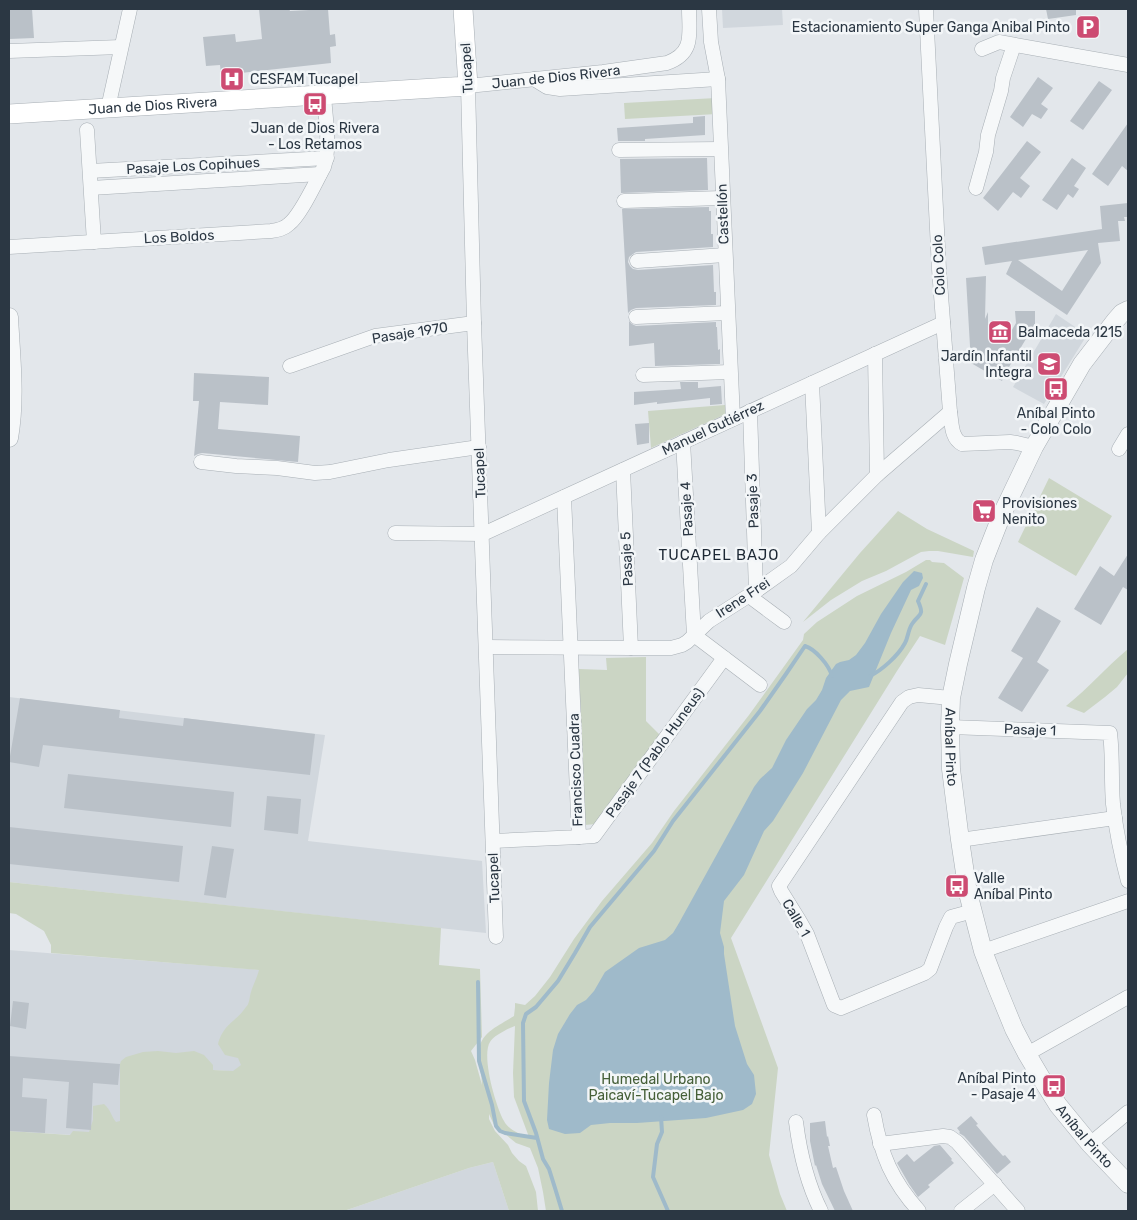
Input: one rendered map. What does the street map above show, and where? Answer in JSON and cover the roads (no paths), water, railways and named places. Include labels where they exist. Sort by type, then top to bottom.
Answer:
[{"type":"main road","name":"Tucapel","points":[[463,9],[468,86]]},
{"type":"main road","name":"Juan de Dios Rivera","points":[[9,114],[468,86]]},
{"type":"street","points":[[108,108],[130,9]]},
{"type":"street","name":"Juan de Dios Rivera","points":[[468,86],[674,61],[682,56],[687,47],[688,9]]},
{"type":"street","name":"Castellón","points":[[709,9],[711,42],[718,79],[724,255],[733,419]]},
{"type":"street","name":"Colo Colo","points":[[926,9],[943,322],[950,412],[954,437],[956,441],[962,444],[1010,442],[1034,447]]},
{"type":"street","points":[[982,49],[999,42],[1128,66]]},
{"type":"street","points":[[976,188],[1003,78],[1014,44]]},
{"type":"street","points":[[9,51],[121,47]]},
{"type":"street","points":[[534,79],[547,87],[560,89],[718,79]]},
{"type":"street","name":"Tucapel","points":[[468,86],[474,323],[496,937]]},
{"type":"street","points":[[324,94],[327,158]]},
{"type":"street","points":[[87,130],[94,242]]},
{"type":"street","points":[[619,150],[720,149]]},
{"type":"street","name":"Pasaje Los Copihues","points":[[90,171],[327,158]]},
{"type":"street","name":"Los Boldos","points":[[9,247],[278,230],[294,220],[327,158]]},
{"type":"street","name":"Pasaje Los Copihues","points":[[91,188],[320,174]]},
{"type":"street","points":[[624,201],[722,198]]},
{"type":"street","points":[[637,261],[724,255]]},
{"type":"street","points":[[636,317],[727,313]]},
{"type":"street","name":"Aníbal Pinto","points":[[1126,315],[1107,330],[1082,364],[1034,447],[1002,514],[984,560],[967,624],[951,698],[950,727],[951,769],[968,893],[983,951],[1003,1004],[1027,1054],[1058,1105],[1090,1144],[1128,1184]]},
{"type":"street","points":[[9,317],[13,398],[9,438]]},
{"type":"street","name":"Manuel Gutiérrez","points":[[483,534],[943,322]]},
{"type":"street","name":"Pasaje 1970","points":[[290,366],[375,336],[474,323]]},
{"type":"street","points":[[875,354],[877,475]]},
{"type":"street","points":[[643,375],[730,372]]},
{"type":"street","points":[[812,383],[819,533]]},
{"type":"street","name":"Pasaje 3","points":[[750,412],[752,594]]},
{"type":"street","name":"Irene Frei","points":[[487,647],[678,647],[687,642],[709,621],[752,594],[791,566],[819,533],[877,475],[950,412]]},
{"type":"street","points":[[1119,449],[1128,434]]},
{"type":"street","name":"Pasaje 4","points":[[683,442],[694,636]]},
{"type":"street","points":[[201,462],[315,473],[479,447]]},
{"type":"street","name":"Pasaje 5","points":[[623,470],[631,648]]},
{"type":"street","name":"Francisco Cuadra","points":[[493,841],[578,837],[564,497]]},
{"type":"street","points":[[395,533],[483,534]]},
{"type":"street","points":[[752,594],[784,622]]},
{"type":"street","points":[[694,636],[760,685]]},
{"type":"street","name":"Pasaje 7 (Pablo Huneus)","points":[[578,837],[594,836],[724,658]]},
{"type":"street","name":"Calle 1","points":[[951,698],[918,695],[909,697],[902,702],[780,884],[779,889],[807,934],[834,1005],[841,1008],[925,973],[930,969],[951,917],[972,911]]},
{"type":"street","name":"Pasaje 1","points":[[950,727],[1110,733],[1115,818]]},
{"type":"street","points":[[960,840],[1115,818],[1120,852],[1128,881]]},
{"type":"street","points":[[983,951],[1128,901]]},
{"type":"street","points":[[1027,1054],[1128,998]]},
{"type":"street","points":[[1090,1144],[1128,1112]]},
{"type":"street","points":[[874,1115],[885,1160],[892,1174],[919,1211]]},
{"type":"street","points":[[796,1122],[803,1164],[821,1211]]},
{"type":"street","points":[[880,1144],[947,1136],[957,1142],[1018,1211]]},
{"type":"street","points":[[961,1211],[995,1184]]},
{"type":"water","points":[[914,571],[922,573],[923,578],[919,586],[911,590],[869,687],[850,691],[841,700],[803,773],[773,821],[764,831],[744,875],[724,901],[720,933],[724,947],[735,1026],[747,1064],[754,1075],[756,1094],[752,1104],[743,1110],[706,1118],[591,1125],[580,1133],[565,1134],[549,1129],[547,1120],[553,1050],[558,1034],[570,1014],[577,1005],[586,1000],[594,991],[605,972],[639,948],[665,940],[673,933],[754,787],[772,768],[786,740],[822,690],[826,678],[836,664],[849,660],[856,655],[903,582]]},
{"type":"waterway","points":[[870,676],[889,662],[905,643],[911,626],[921,612],[918,601],[926,584]]},
{"type":"waterway","points":[[562,1211],[524,1101],[523,1023],[526,1014],[536,1007],[558,981],[590,927],[654,851],[673,821],[760,711],[805,646],[813,650],[821,658],[832,676]]},
{"type":"waterway","points":[[478,982],[479,1061],[496,1126],[505,1133],[537,1138]]},
{"type":"waterway","points":[[661,1117],[662,1132],[657,1144],[653,1177],[668,1211]]},
{"type":"place","name":"Estacionamiento Super Ganga Anibal Pinto","points":[[1088,27]]},
{"type":"place","name":"CESFAM Tucapel","points":[[232,79]]},
{"type":"place","name":"Juan de Dios Rivera - Los Retamos","points":[[315,104]]},
{"type":"place","name":"Balmaceda 1215","points":[[1000,332]]},
{"type":"place","name":"Jardín Infantil Integra","points":[[1049,364]]},
{"type":"place","name":"Aníbal Pinto - Colo Colo","points":[[1056,389]]},
{"type":"place","name":"Provisiones Nenito","points":[[984,511]]},
{"type":"place","name":"Valle Aníbal Pinto","points":[[957,886]]},
{"type":"place","name":"Aníbal Pinto - Pasaje 4","points":[[1054,1086]]},
{"type":"district","name":"TUCAPEL BAJO","points":[[719,555]]},
{"type":"park label","name":"Humedal Urbano Paicaví-Tucapel Bajo","points":[[656,1088]]}]
